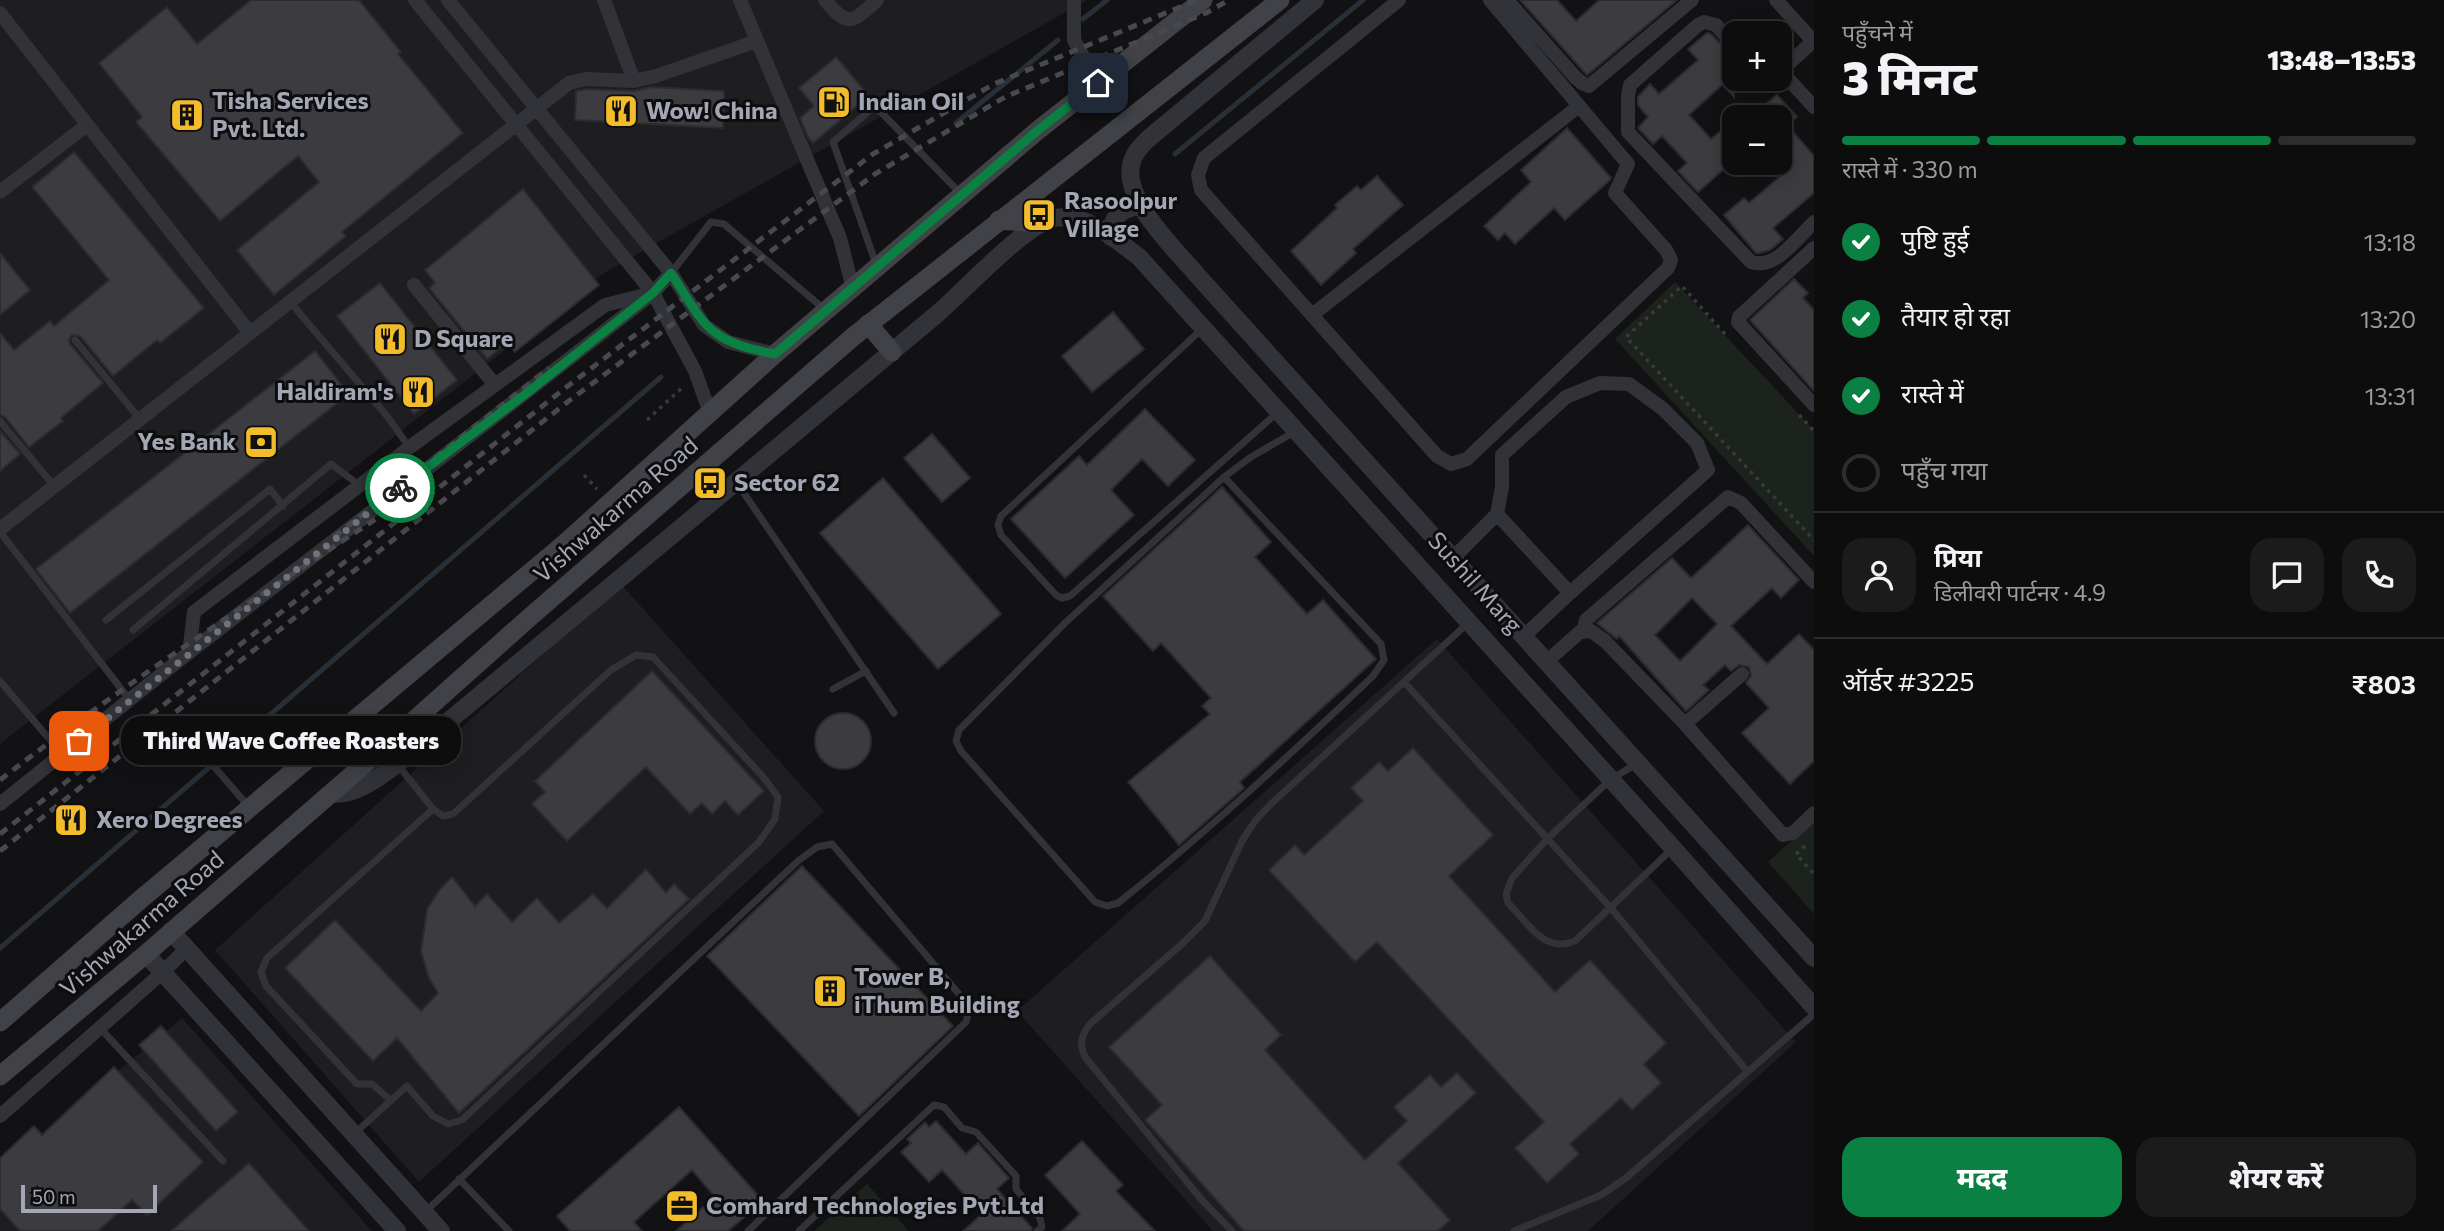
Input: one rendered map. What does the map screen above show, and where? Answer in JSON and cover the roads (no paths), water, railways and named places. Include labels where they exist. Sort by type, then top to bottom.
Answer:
[{"type":"main road","name":"Vishwakarma Road","points":[[0,1022],[563,545],[775,354],[1037,131],[1203,0]]},
{"type":"main road","name":"Vishwakarma Road","points":[[0,1076],[331,794],[530,617],[868,324],[1280,0]]},
{"type":"main road","points":[[999,220],[1041,223]]},
{"type":"main road","points":[[868,324],[892,352]]},
{"type":"main road","points":[[563,545],[558,554],[557,563],[560,568],[573,574],[584,570]]},
{"type":"main road","points":[[508,592],[522,587],[534,594],[536,608],[530,617]]},
{"type":"street","points":[[415,0],[653,293],[695,371],[710,413]]},
{"type":"street","points":[[448,0],[671,273],[704,325],[728,342],[775,354]]},
{"type":"street","points":[[604,0],[634,80]]},
{"type":"street","points":[[740,0],[840,238],[853,289]]},
{"type":"street","points":[[825,0],[839,17],[846,21],[854,19],[877,0]]},
{"type":"street","points":[[1074,0],[1074,40],[1098,83]]},
{"type":"street","points":[[1111,237],[1111,227],[1116,216],[1131,207],[1140,206],[1131,180],[1130,166],[1138,150],[1158,130],[1315,0]]},
{"type":"street","points":[[1399,0],[1204,158],[1198,175],[1201,190],[1437,456],[1451,464],[1467,458],[1668,268],[1671,260],[1666,250],[1615,193],[1628,164],[1490,0]]},
{"type":"street","points":[[1507,0],[1576,78],[1589,86],[1692,0]]},
{"type":"street","points":[[1776,0],[1814,42],[1792,60]]},
{"type":"street","points":[[0,13],[250,333]]},
{"type":"street","points":[[1722,32],[1716,25],[1704,22],[1698,25],[1630,86],[1628,132],[1751,262],[1759,265],[1773,261],[1814,222]]},
{"type":"street","points":[[0,531],[140,418],[569,83],[586,79],[634,80],[656,76],[757,41]]},
{"type":"street","points":[[1792,83],[1814,107]]},
{"type":"street","points":[[1312,315],[1579,106]]},
{"type":"street","points":[[0,192],[87,125]]},
{"type":"street","name":"Sushil Marg","points":[[1140,206],[1196,275],[1814,958]]},
{"type":"street","name":"Sushil Marg","points":[[1041,223],[1056,218],[1069,218],[1098,228],[1139,257],[1814,1007]]},
{"type":"street","points":[[331,794],[343,794],[373,782],[397,764],[737,484],[1041,223]]},
{"type":"street","points":[[1814,248],[1739,317],[1738,322],[1814,405]]},
{"type":"street","points":[[0,804],[426,468],[523,396],[653,293],[671,273]]},
{"type":"street","points":[[414,285],[495,384]]},
{"type":"street","points":[[189,653],[194,612],[410,447],[605,305],[653,293]]},
{"type":"street","points":[[1452,558],[1497,514],[1502,487],[1502,455],[1566,397],[1600,383],[1629,384],[1663,409],[1697,443],[1708,470],[1524,636]]},
{"type":"street","points":[[1583,632],[1586,620],[1728,497],[1741,503],[1814,582]]},
{"type":"street","points":[[1497,514],[1570,593]]},
{"type":"street","points":[[1546,662],[1580,632],[1591,631],[1605,641],[1685,724],[1783,835],[1793,833],[1814,813]]},
{"type":"street","points":[[1685,724],[1742,674]]},
{"type":"street","points":[[171,931],[440,1231]]},
{"type":"street","points":[[0,1116],[187,948]]},
{"type":"street","points":[[146,954],[397,1231]]},
{"type":"lane","points":[[878,268],[833,142],[875,107],[962,195]]},
{"type":"lane","points":[[671,273],[711,222],[724,224],[827,311]]},
{"type":"lane","points":[[290,301],[410,447]]},
{"type":"lane","points":[[1203,328],[1001,516],[998,525],[1002,535],[1056,595],[1062,598],[1070,596],[1279,412]]},
{"type":"lane","points":[[75,340],[140,418]]},
{"type":"lane","points":[[0,421],[54,486]]},
{"type":"lane","points":[[1224,477],[1381,644],[1384,660],[1373,676],[1182,852],[1118,903],[1107,906],[1095,902],[961,751],[956,741],[959,730],[1065,623],[1224,477],[1251,457],[1296,432]]},
{"type":"lane","points":[[133,630],[331,464],[360,485]]},
{"type":"lane","points":[[737,484],[894,713]]},
{"type":"lane","points":[[106,620],[270,489],[283,506]]},
{"type":"lane","points":[[0,531],[130,700]]},
{"type":"lane","points":[[1232,1231],[1201,1199],[1086,1057],[1080,1045],[1082,1034],[1205,921],[1242,841],[1255,821],[1469,623]]},
{"type":"lane","points":[[354,1134],[407,1086],[433,1116],[448,1124],[462,1120],[758,842],[775,819],[778,797],[764,778],[653,657],[636,655],[611,670],[453,814],[443,816],[433,809],[397,764]]},
{"type":"lane","points":[[833,689],[866,671]]},
{"type":"lane","points":[[0,681],[62,754]]},
{"type":"lane","points":[[1404,682],[1611,907],[1747,1071]]},
{"type":"lane","points":[[204,755],[250,808]]},
{"type":"lane","points":[[1638,763],[1611,780],[1548,838],[1512,878],[1506,894],[1508,903],[1545,941],[1564,946],[1575,941],[1673,848]]},
{"type":"lane","points":[[391,1101],[372,1084],[357,1084],[266,986],[261,972],[267,958],[433,809]]},
{"type":"lane","points":[[424,1213],[798,861],[817,847],[832,844],[970,1007],[966,1022],[748,1231]]},
{"type":"lane","points":[[1514,1231],[1609,1190],[1654,1155],[1814,1014]]},
{"type":"lane","points":[[100,1028],[223,1161]]},
{"type":"lane","points":[[799,1231],[934,1105],[944,1107],[962,1128],[976,1132],[1016,1176],[1016,1189],[1040,1218],[1042,1227],[1037,1231]]},
{"type":"lane","points":[[459,1180],[509,1231]]},
{"type":"waterway","points":[[1083,19],[1107,0]]},
{"type":"waterway","points":[[1175,154],[1363,0]]},
{"type":"waterway","points":[[956,123],[1058,40]]},
{"type":"waterway","points":[[0,948],[661,377]]},
{"type":"railway","points":[[0,834],[564,389],[873,154],[994,84],[1197,0]]},
{"type":"railway","points":[[0,851],[570,400],[875,174],[1005,97],[1206,13],[1229,0]]},
{"type":"railway","points":[[334,537],[549,368]]},
{"type":"railway","points":[[0,780],[157,665],[426,486]]},
{"type":"place","name":"Indian Oil","points":[[834,102]]},
{"type":"place","name":"Wow! China","points":[[621,111]]},
{"type":"place","name":"Tisha Services Pvt. Ltd.","points":[[187,115]]},
{"type":"place","name":"Rasoolpur Village","points":[[1039,215]]},
{"type":"place","name":"D Square","points":[[390,339]]},
{"type":"place","name":"Haldiram's","points":[[418,392]]},
{"type":"place","name":"Yes Bank","points":[[261,442]]},
{"type":"place","name":"Sector 62","points":[[710,483]]},
{"type":"place","name":"Third Wave Coffee Roasters","points":[[79,741]]},
{"type":"place","name":"Xero Degrees","points":[[71,820]]},
{"type":"place","name":"Tower B, iThum Building","points":[[830,991]]},
{"type":"place","name":"Comhard Technologies Pvt.Ltd","points":[[682,1206]]}]
